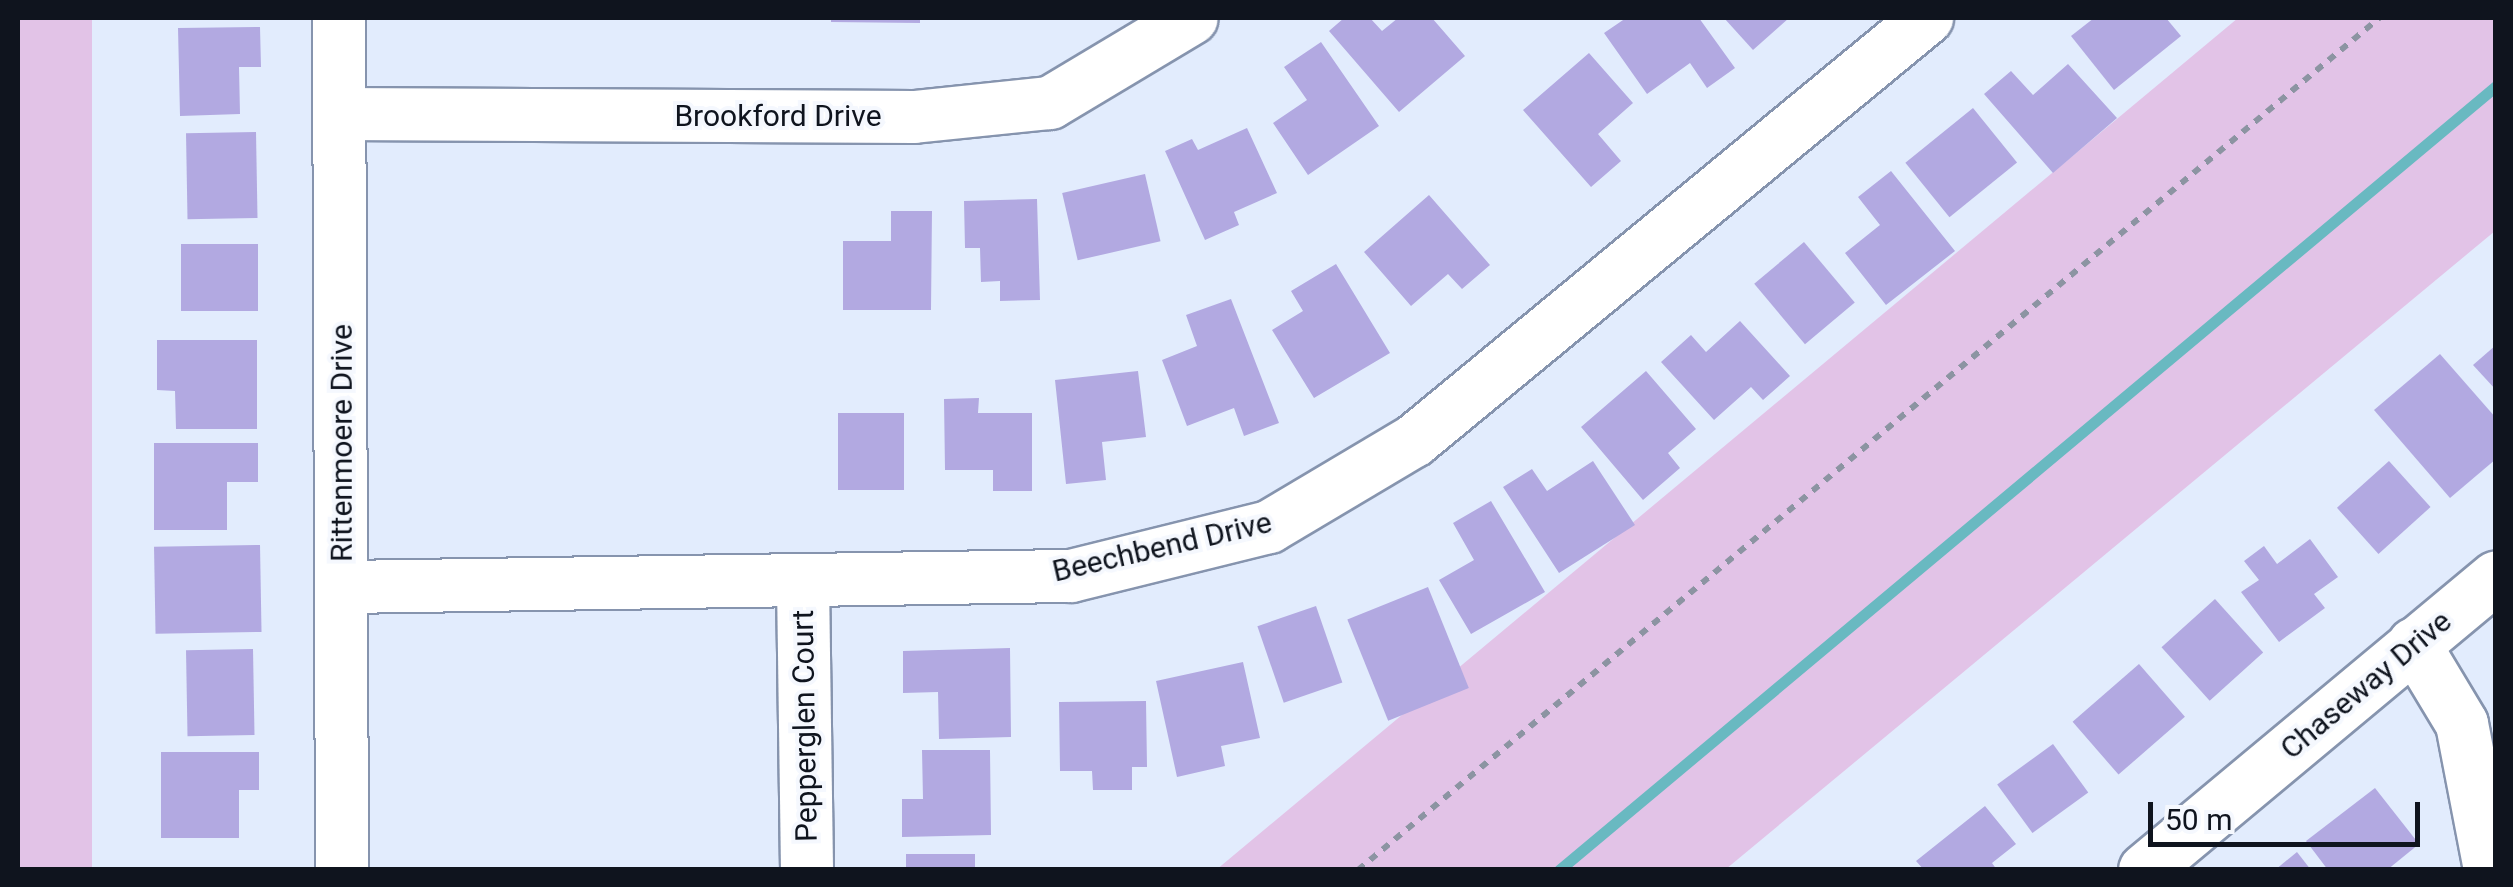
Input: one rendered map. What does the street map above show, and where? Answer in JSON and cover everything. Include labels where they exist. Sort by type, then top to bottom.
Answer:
[{"type":"street","name":"Rittenmoere Drive","points":[[339,18],[342,870]]},
{"type":"street","name":"Brookford Drive","points":[[340,114],[914,117],[1030,105],[1050,102],[1192,18]]},
{"type":"street","name":"Beechbend Drive","points":[[344,587],[1071,576],[1270,527],[1414,441],[1926,18]]},
{"type":"street","name":"Chaseway Drive","points":[[2145,870],[2496,578]]},
{"type":"street","name":"Pepperglen Court","points":[[803,582],[808,870]]},
{"type":"street","points":[[2414,644],[2462,724],[2490,870]]},
{"type":"path","points":[[1358,870],[2380,18]]},
{"type":"shaded area","points":[[18,18],[92,18],[92,869],[18,869]]},
{"type":"shaded area","points":[[2238,18],[2495,18],[2495,231],[1726,869],[1216,870]]},
{"type":"building","points":[[831,18],[920,18],[920,23],[831,22]]},
{"type":"building","points":[[1344,18],[1370,18],[1382,31],[1398,18],[1432,18],[1465,56],[1399,112],[1329,31]]},
{"type":"building","points":[[1626,18],[1699,18],[1735,68],[1707,88],[1690,63],[1647,94],[1604,33]]},
{"type":"building","points":[[1724,18],[1789,18],[1753,50]]},
{"type":"building","points":[[2094,18],[2166,18],[2181,36],[2114,90],[2071,36]]},
{"type":"building","points":[[260,27],[261,67],[239,67],[240,114],[180,116],[178,28]]},
{"type":"building","points":[[1321,42],[1379,126],[1308,175],[1273,123],[1307,100],[1284,67]]},
{"type":"building","points":[[1589,53],[1633,103],[1598,134],[1621,161],[1591,187],[1523,110]]},
{"type":"building","points":[[2068,64],[2117,118],[2053,173],[1984,94],[2011,71],[2033,95]]},
{"type":"building","points":[[1973,108],[2017,162],[1949,217],[1905,163]]},
{"type":"building","points":[[1247,128],[1277,193],[1234,212],[1239,225],[1205,240],[1165,151],[1192,139],[1198,150]]},
{"type":"building","points":[[256,132],[258,218],[188,219],[186,133]]},
{"type":"building","points":[[1891,171],[1955,251],[1886,305],[1845,253],[1880,225],[1858,197]]},
{"type":"building","points":[[1145,174],[1161,241],[1078,260],[1062,193]]},
{"type":"building","points":[[1429,195],[1490,265],[1462,289],[1448,274],[1411,306],[1364,252]]},
{"type":"building","points":[[1037,199],[1040,300],[1000,301],[1000,281],[981,282],[980,248],[965,248],[964,201]]},
{"type":"building","points":[[891,211],[932,211],[931,310],[843,310],[843,241],[891,241]]},
{"type":"building","points":[[1804,242],[1855,303],[1805,344],[1754,284]]},
{"type":"building","points":[[181,244],[258,244],[258,311],[181,311]]},
{"type":"building","points":[[1336,264],[1390,353],[1314,398],[1272,330],[1303,311],[1291,291]]},
{"type":"building","points":[[1231,299],[1279,423],[1244,436],[1234,408],[1187,426],[1162,360],[1197,346],[1186,315]]},
{"type":"building","points":[[1740,321],[1790,376],[1763,400],[1751,387],[1714,420],[1661,362],[1691,335],[1706,352]]},
{"type":"building","points":[[157,340],[257,340],[257,429],[176,429],[175,391],[157,390]]},
{"type":"building","points":[[2496,345],[2496,390],[2473,365]]},
{"type":"building","points":[[2440,354],[2496,418],[2496,459],[2450,498],[2374,410]]},
{"type":"building","points":[[1138,371],[1146,437],[1102,442],[1106,480],[1066,484],[1055,380]]},
{"type":"building","points":[[1646,371],[1696,429],[1668,453],[1680,468],[1643,500],[1581,427]]},
{"type":"building","points":[[979,398],[978,413],[1032,413],[1032,491],[993,491],[993,470],[945,470],[944,399]]},
{"type":"building","points":[[838,413],[904,413],[904,490],[838,490]]},
{"type":"building","points":[[154,443],[258,443],[258,482],[227,482],[227,530],[154,530]]},
{"type":"building","points":[[1593,461],[1635,525],[1559,573],[1503,487],[1532,469],[1547,491]]},
{"type":"building","points":[[2389,461],[2430,507],[2378,554],[2337,508]]},
{"type":"building","points":[[1491,501],[1545,592],[1471,634],[1439,580],[1474,560],[1453,523]]},
{"type":"building","points":[[2310,539],[2338,577],[2314,594],[2325,608],[2279,642],[2241,592],[2259,580],[2244,561],[2264,546],[2277,564]]},
{"type":"building","points":[[260,545],[262,632],[156,634],[154,547]]},
{"type":"building","points":[[1428,587],[1469,688],[1388,721],[1347,620]]},
{"type":"building","points":[[2215,599],[2263,653],[2210,701],[2161,647]]},
{"type":"building","points":[[1316,606],[1342,683],[1284,703],[1257,626]]},
{"type":"building","points":[[1010,648],[1011,737],[939,739],[938,692],[903,693],[903,651]]},
{"type":"building","points":[[253,649],[255,735],[188,736],[186,650]]},
{"type":"building","points":[[1243,662],[1260,738],[1221,746],[1225,766],[1177,777],[1156,681]]},
{"type":"building","points":[[2139,664],[2185,717],[2119,775],[2073,722]]},
{"type":"building","points":[[1146,701],[1147,767],[1132,767],[1132,790],[1093,790],[1092,771],[1060,771],[1059,702]]},
{"type":"building","points":[[2053,744],[2088,793],[2032,833],[1997,785]]},
{"type":"building","points":[[922,750],[990,750],[991,835],[902,837],[902,799],[923,799]]},
{"type":"building","points":[[161,752],[259,752],[259,790],[239,790],[239,838],[161,838]]},
{"type":"building","points":[[2375,788],[2419,844],[2387,870],[2328,870],[2306,841]]},
{"type":"building","points":[[1985,806],[2016,844],[1992,863],[1997,870],[1924,870],[1916,861]]},
{"type":"building","points":[[2297,852],[2311,870],[2275,870]]},
{"type":"building","points":[[906,854],[975,854],[975,870],[906,870]]},
{"type":"waterway","points":[[1559,870],[2496,86]]}]
